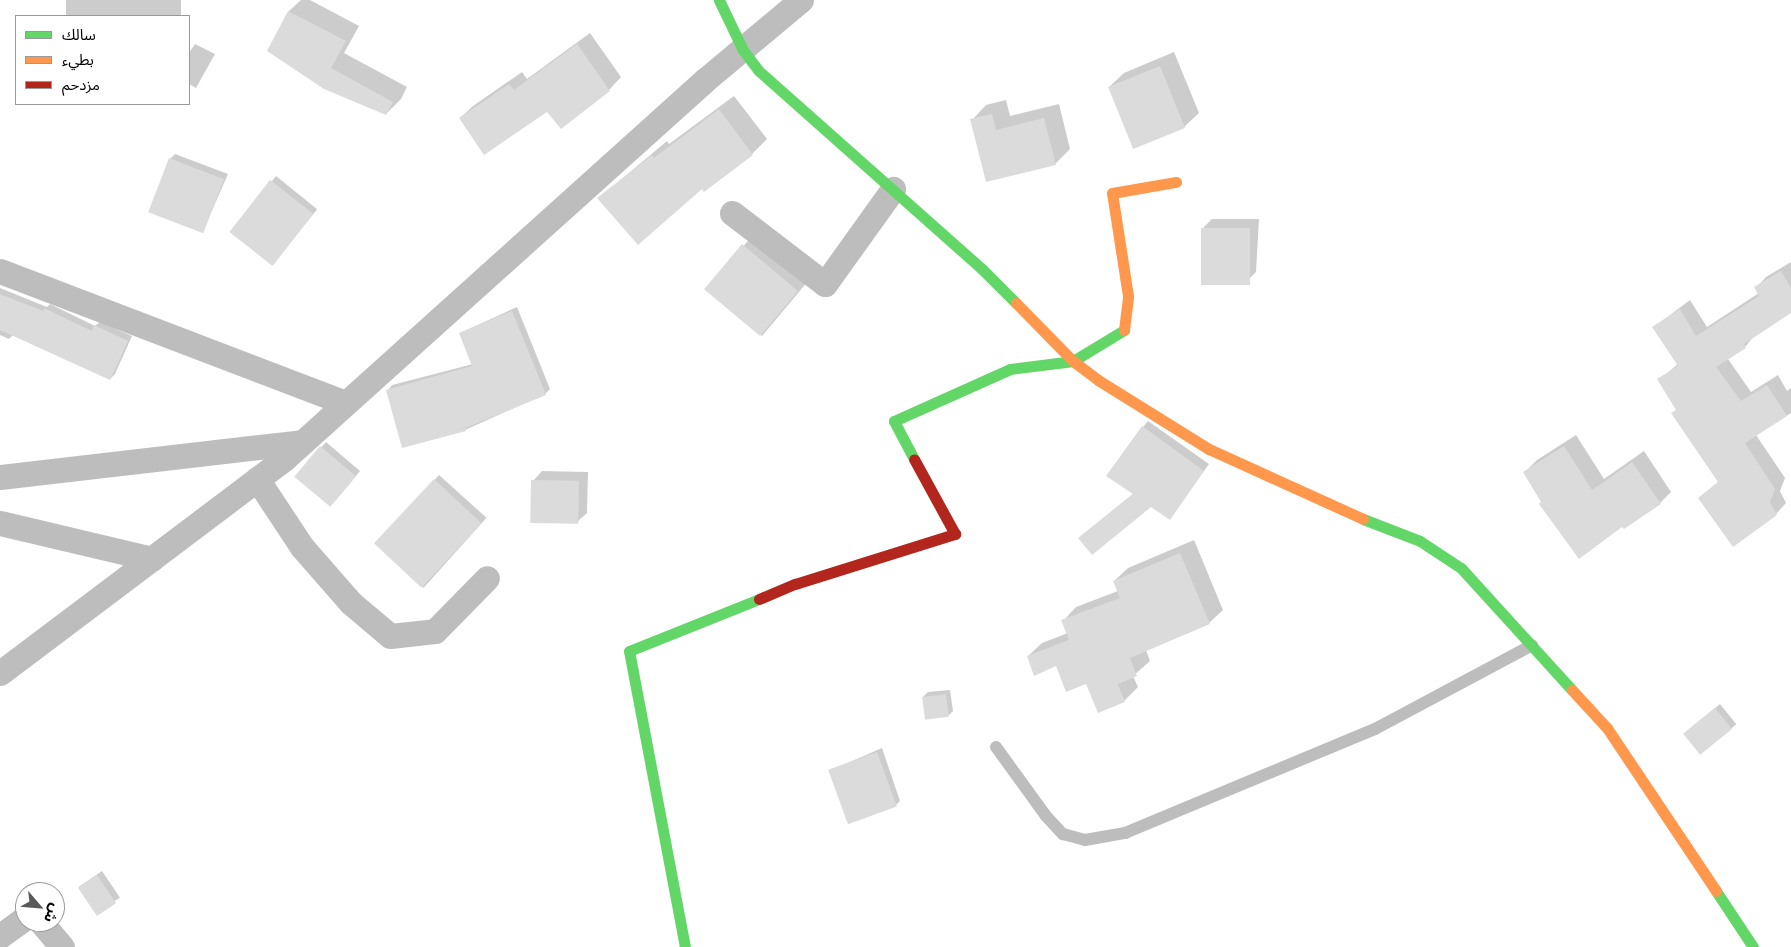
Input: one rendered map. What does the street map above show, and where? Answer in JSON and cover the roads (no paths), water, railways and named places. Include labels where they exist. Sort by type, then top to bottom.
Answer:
[{"type":"street","points":[[719,0],[743,50],[760,71],[982,269],[1073,362],[1098,380],[1209,449],[1339,510],[1420,541],[1461,568],[1607,728],[1753,947]]},
{"type":"street","points":[[0,673],[257,479],[302,442],[801,0]]},
{"type":"street","points":[[685,947],[629,651],[795,584],[954,534],[894,421],[1010,369],[1073,362],[1124,332],[1128,296],[1112,193],[1176,182]]},
{"type":"street","points":[[732,213],[825,284],[893,189]]},
{"type":"street","points":[[0,271],[345,403]]},
{"type":"street","points":[[0,477],[302,442]]},
{"type":"street","points":[[257,479],[308,554],[350,603],[390,636],[435,632],[487,578]]},
{"type":"street","points":[[0,523],[152,559]]},
{"type":"street","points":[[0,936],[15,925]]},
{"type":"street","points":[[49,932],[62,947]]},
{"type":"lane","points":[[996,748],[1046,816],[1063,834],[1085,840],[1125,834],[1375,729],[1532,646]]}]
